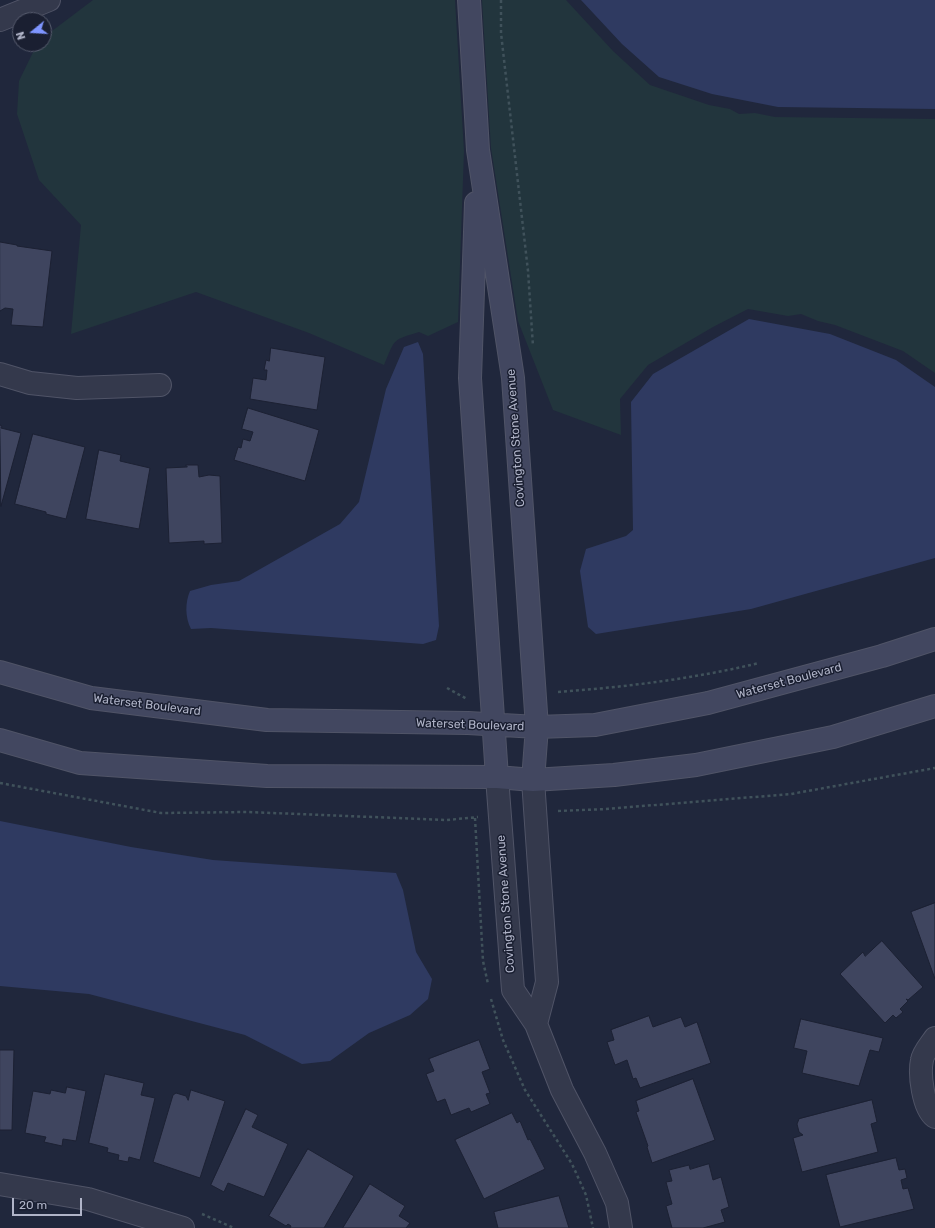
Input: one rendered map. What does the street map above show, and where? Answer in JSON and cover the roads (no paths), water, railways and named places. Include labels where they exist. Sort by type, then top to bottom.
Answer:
[{"type":"street","points":[[0,20],[49,0]]},
{"type":"street","name":"Covington Stone Avenue","points":[[468,0],[478,150],[513,378],[537,727],[533,780]]},
{"type":"street","name":"Covington Stone Avenue","points":[[478,150],[470,378],[493,724],[513,990],[536,1024],[562,1090],[595,1153],[617,1203],[621,1228]]},
{"type":"street","points":[[0,374],[30,383],[77,388],[160,385]]},
{"type":"street","name":"Waterset Boulevard","points":[[0,672],[91,698],[267,720],[493,724],[537,727],[595,725],[708,703],[882,656],[935,640]]},
{"type":"street","points":[[0,740],[80,763],[267,776],[497,778],[533,780],[614,775],[696,765],[833,737],[935,706]]},
{"type":"street","points":[[533,780],[547,982],[536,1024]]},
{"type":"street","points":[[935,1038],[922,1059],[922,1089],[931,1114],[935,1117]]},
{"type":"street","points":[[0,1184],[88,1199],[183,1228]]},
{"type":"water","points":[[581,0],[935,0],[935,109],[778,107],[712,94],[659,77],[622,44]]},
{"type":"water","points":[[749,319],[830,334],[896,360],[935,387],[935,558],[751,609],[596,634],[588,627],[580,571],[586,549],[626,536],[633,530],[631,402],[653,374]]},
{"type":"water","points":[[418,342],[423,354],[439,626],[436,640],[423,644],[211,628],[191,629],[186,610],[190,591],[211,585],[239,581],[340,524],[359,502],[386,389],[404,347]]},
{"type":"water","points":[[0,821],[131,847],[213,860],[396,873],[403,890],[416,952],[432,979],[428,999],[410,1015],[369,1033],[330,1061],[302,1064],[245,1035],[89,994],[0,986]]}]
